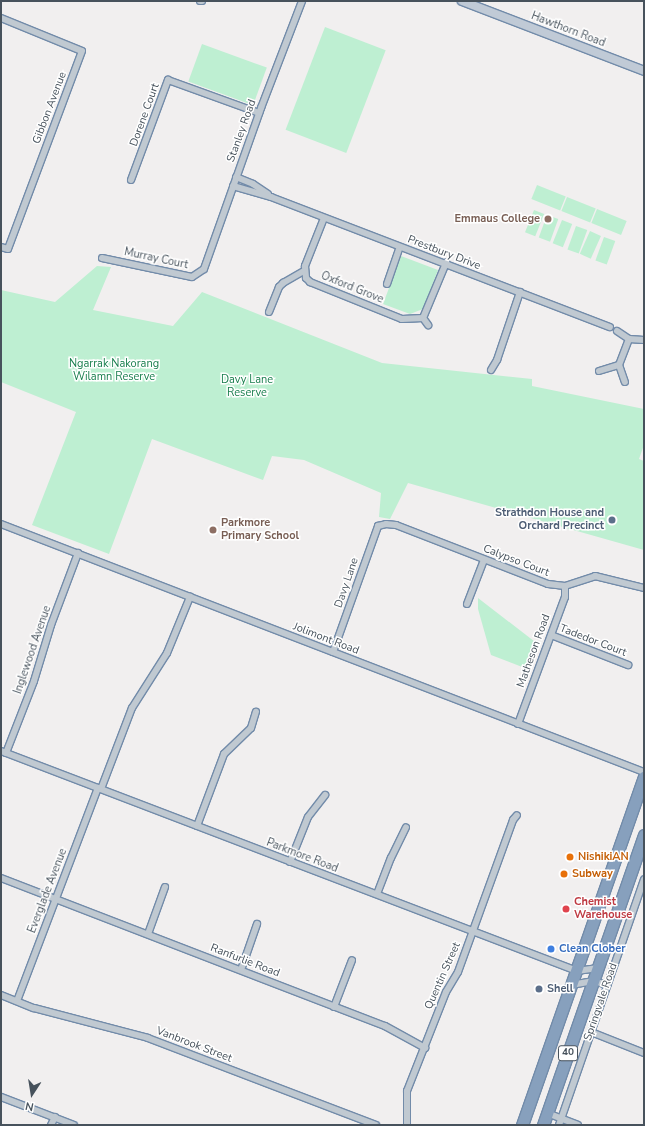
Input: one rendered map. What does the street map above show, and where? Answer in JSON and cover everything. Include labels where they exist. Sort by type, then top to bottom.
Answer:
[{"type":"highway","name":"40","points":[[522,1125],[644,777]]},
{"type":"highway","name":"Springvale Road","points":[[543,1125],[644,835]]},
{"type":"main road","name":"Hawthorn Road","points":[[462,1],[644,71]]},
{"type":"street","name":"Stanley Road","points":[[204,269],[259,113],[302,1]]},
{"type":"street","name":"Gibbon Avenue","points":[[1,18],[82,51],[8,249],[1,247]]},
{"type":"street","name":"Dorene Court","points":[[131,180],[168,80],[259,113]]},
{"type":"street","name":"Prestbury Drive","points":[[236,177],[253,184],[271,197]]},
{"type":"street","name":"Prestbury Drive","points":[[233,186],[271,197],[610,327]]},
{"type":"street","points":[[269,312],[279,287],[283,283],[304,271],[324,218]]},
{"type":"street","points":[[386,284],[400,247]]},
{"type":"street","name":"Murray Court","points":[[102,258],[192,277],[204,269]]},
{"type":"street","points":[[428,325],[423,318],[446,263]]},
{"type":"street","name":"Oxford Grove","points":[[304,271],[306,278],[310,282],[402,319],[423,318]]},
{"type":"street","points":[[491,370],[497,360],[520,292]]},
{"type":"street","points":[[617,331],[630,339],[644,339]]},
{"type":"street","points":[[625,382],[619,365],[630,339]]},
{"type":"street","points":[[599,371],[619,365]]},
{"type":"street","name":"Jolimont Road","points":[[1,524],[644,772]]},
{"type":"street","name":"Calypso Court","points":[[384,525],[388,524],[396,526],[548,584],[565,586],[595,576],[644,588]]},
{"type":"street","name":"Davy Lane","points":[[333,652],[378,526],[384,525]]},
{"type":"street","name":"Inglewood Avenue","points":[[4,752],[34,681],[51,625],[78,553]]},
{"type":"street","points":[[467,604],[484,560]]},
{"type":"street","name":"Matheson Road","points":[[518,724],[565,597],[565,586]]},
{"type":"street","name":"Everglade Avenue","points":[[17,1001],[55,900],[132,708],[167,653],[190,597]]},
{"type":"street","name":"Tadedor Court","points":[[551,635],[628,665]]},
{"type":"street","points":[[197,826],[224,754],[251,728],[256,712]]},
{"type":"street","name":"Parkmore Road","points":[[4,752],[576,971],[598,968]]},
{"type":"street","points":[[290,862],[308,817],[325,795]]},
{"type":"street","name":"Quentin Street","points":[[407,1125],[407,1091],[446,992],[458,972],[513,820],[517,815]]},
{"type":"street","points":[[377,894],[391,858],[406,827]]},
{"type":"street","name":"Ranfurlie Road","points":[[1,878],[385,1026],[425,1048]]},
{"type":"street","name":"Springvale Road","points":[[560,1122],[644,879]]},
{"type":"street","points":[[148,934],[165,887]]},
{"type":"street","points":[[241,970],[257,924]]},
{"type":"street","points":[[334,1007],[352,960]]},
{"type":"street","points":[[571,985],[594,981],[607,985]]},
{"type":"street","name":"Vanbrook Street","points":[[1,995],[17,1001],[148,1038],[376,1125]]},
{"type":"street","points":[[591,1032],[644,1052]]},
{"type":"street","points":[[1,1097],[74,1125]]},
{"type":"street","points":[[547,1113],[560,1122],[578,1125]]},
{"type":"street","points":[[52,1125],[55,1117]]},
{"type":"green space","points":[[325,27],[386,50],[346,153],[286,130]]},
{"type":"green space","points":[[202,44],[267,68],[253,105],[188,82]]},
{"type":"green space","points":[[537,185],[566,197],[560,211],[531,199]]},
{"type":"green space","points":[[567,197],[596,209],[590,223],[561,211]]},
{"type":"green space","points":[[597,209],[627,221],[621,235],[591,223]]},
{"type":"green space","points":[[534,210],[544,214],[535,236],[525,232]]},
{"type":"green space","points":[[547,215],[558,219],[550,242],[539,238]]},
{"type":"green space","points":[[562,220],[572,224],[563,247],[553,243]]},
{"type":"green space","points":[[576,226],[587,230],[579,254],[567,249]]},
{"type":"green space","points":[[590,231],[601,236],[591,259],[580,254]]},
{"type":"green space","points":[[604,237],[615,241],[607,265],[595,260]]},
{"type":"green space","points":[[401,256],[438,270],[423,309],[410,314],[383,304]]},
{"type":"green space","name":"Davy Lane Reserve","points":[[97,266],[111,267],[93,310],[173,326],[202,292],[382,363],[532,379],[532,386],[644,409],[644,445],[639,459],[644,461],[644,550],[408,483],[390,519],[379,517],[381,493],[304,460],[272,456],[263,480],[152,439],[109,554],[32,525],[76,412],[1,382],[1,290],[55,302]]},
{"type":"green space","points":[[478,598],[539,645],[530,670],[491,655],[478,609]]},
{"type":"place","name":"Emmaus College","points":[[548,219]]},
{"type":"place","name":"Strathdon House and Orchard Precinct","points":[[612,520]]},
{"type":"place","name":"Parkmore Primary School","points":[[213,530]]},
{"type":"place","name":"NishikiAN","points":[[570,857]]},
{"type":"place","name":"Subway","points":[[564,874]]},
{"type":"place","name":"Chemist Warehouse","points":[[566,909]]},
{"type":"place","name":"Clean Clober","points":[[551,949]]},
{"type":"place","name":"Shell","points":[[539,989]]},
{"type":"park label","name":"Ngarrak Nakorang Wilamn Reserve","points":[[114,371]]}]
